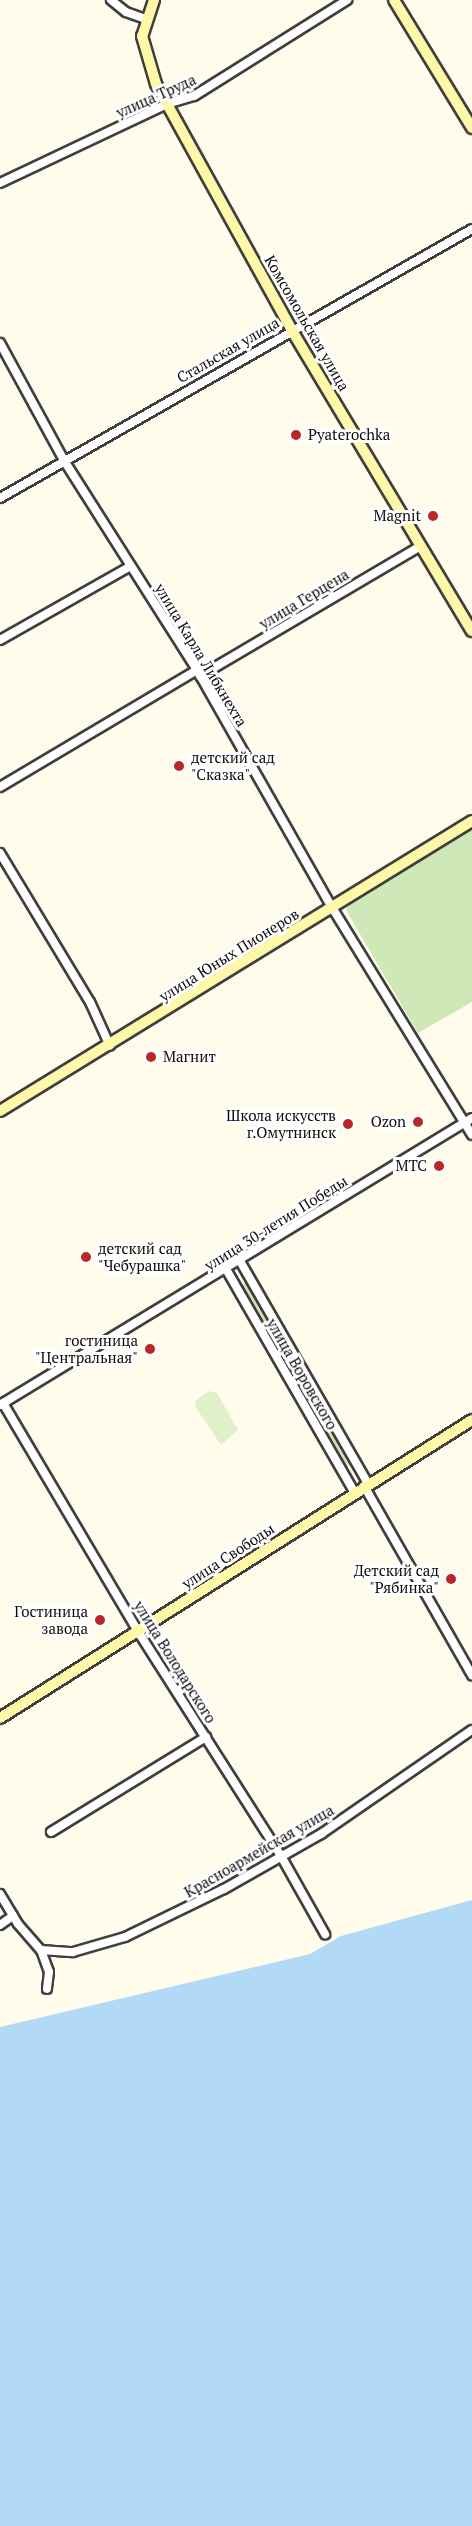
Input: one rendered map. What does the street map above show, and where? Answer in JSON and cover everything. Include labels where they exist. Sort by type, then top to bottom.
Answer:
[{"type":"main road","name":"Комсомольская улица","points":[[154,0],[145,19],[143,48],[167,104],[291,329],[472,631]]},
{"type":"main road","points":[[394,0],[472,128]]},
{"type":"main road","name":"улица Юных Пионеров","points":[[0,1111],[333,909],[472,821]]},
{"type":"main road","name":"улица Свободы","points":[[0,1718],[140,1633],[354,1492],[472,1420]]},
{"type":"street","points":[[111,0],[126,12],[145,19]]},
{"type":"street","name":"улица Труда","points":[[0,183],[167,104],[194,96],[346,0]]},
{"type":"street","name":"Стальская улица","points":[[0,498],[291,329],[472,229]]},
{"type":"street","name":"улица Карла Либкнехта","points":[[0,343],[65,462],[199,673],[333,909],[468,1120],[472,1135]]},
{"type":"street","name":"улица Герцена","points":[[0,787],[421,546]]},
{"type":"street","points":[[0,640],[131,566]]},
{"type":"street","points":[[0,852],[90,1002],[110,1046]]},
{"type":"street","name":"улица 30-летия Победы","points":[[1,1404],[240,1261],[468,1120]]},
{"type":"street","points":[[240,1261],[472,1676]]},
{"type":"street","name":"улица Воровского","points":[[226,1269],[354,1492]]},
{"type":"street","name":"улица Володарского","points":[[1,1404],[140,1633],[281,1856],[325,1934]]},
{"type":"street","name":"Красноармейская улица","points":[[41,1950],[73,1952],[125,1937],[224,1889],[321,1834],[472,1730]]},
{"type":"street","points":[[51,1832],[206,1737]]},
{"type":"street","points":[[0,1894],[13,1916],[41,1950],[49,1972],[48,1989]]},
{"type":"street","points":[[0,1925],[13,1916]]},
{"type":"green space","points":[[472,827],[472,1002],[418,1033],[346,910],[350,904]]},
{"type":"green space","points":[[248,1281],[352,1463],[345,1467],[241,1285]]},
{"type":"green space","points":[[209,1391],[217,1393],[238,1430],[221,1445],[195,1406],[196,1400]]},
{"type":"water","points":[[472,1900],[472,2526],[0,2526],[0,2027],[310,1954],[341,1936]]},
{"type":"place","name":"Pyaterochka","points":[[296,435]]},
{"type":"place","name":"Magnit","points":[[433,516]]},
{"type":"place","name":"детский сад \"Сказка\"","points":[[179,766]]},
{"type":"place","name":"Магнит","points":[[151,1057]]},
{"type":"place","name":"Ozon","points":[[418,1122]]},
{"type":"place","name":"Школа искусств г.Омутнинск","points":[[348,1124]]},
{"type":"place","name":"МТС","points":[[439,1166]]},
{"type":"place","name":"детский сад \"Чебурашка\"","points":[[86,1257]]},
{"type":"place","name":"гостиница \"Центральная\"","points":[[150,1349]]},
{"type":"place","name":"Детский сад \"Рябинка\"","points":[[451,1579]]},
{"type":"place","name":"Гостиница завода","points":[[100,1620]]}]
